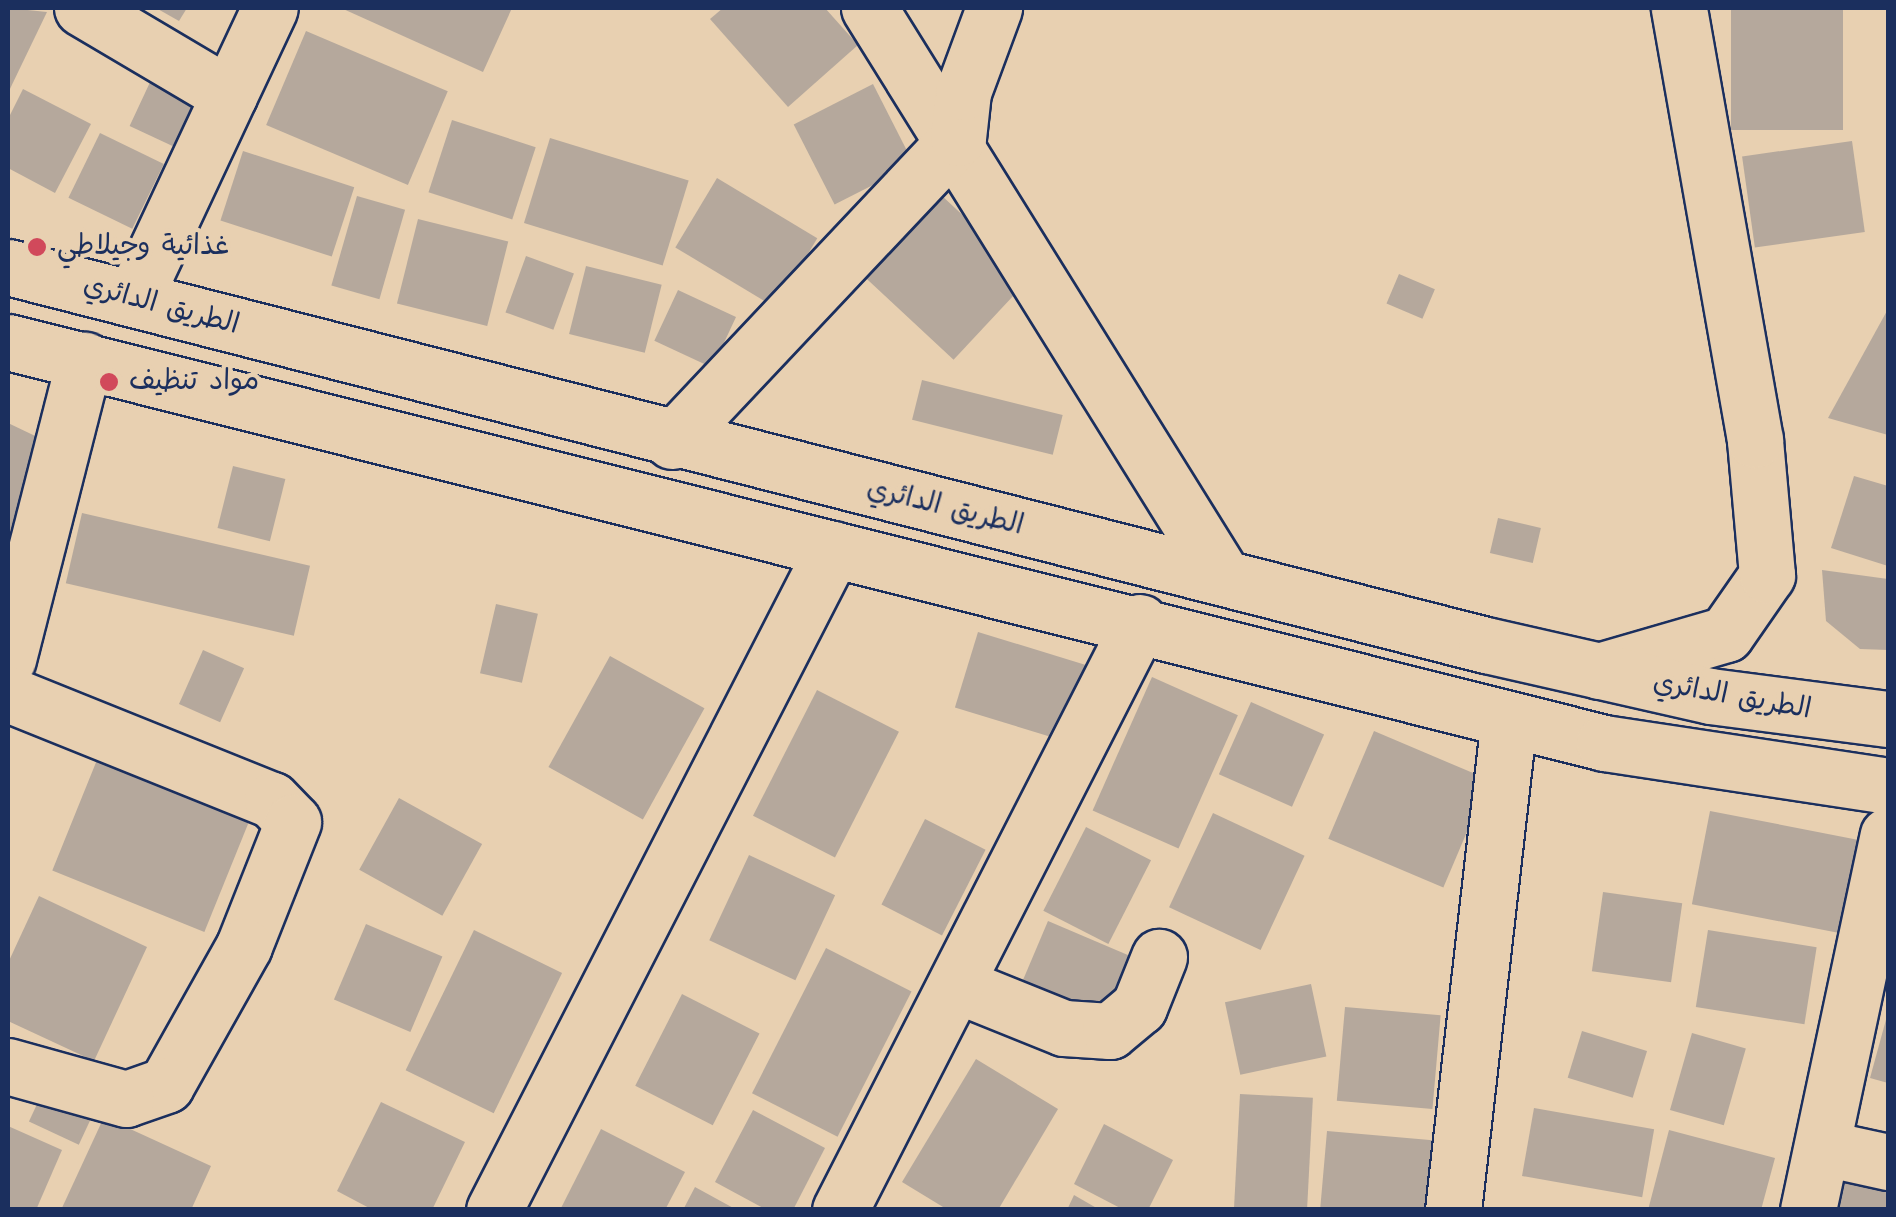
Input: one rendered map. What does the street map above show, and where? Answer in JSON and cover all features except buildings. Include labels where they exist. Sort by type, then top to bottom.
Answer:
[{"type":"street","points":[[82,8],[229,95]]},
{"type":"street","points":[[134,298],[270,8]]},
{"type":"street","points":[[869,8],[958,138],[1220,572]]},
{"type":"street","points":[[672,442],[958,138],[963,92],[994,8]]},
{"type":"street","points":[[1599,671],[1726,634],[1766,575],[1755,440],[1678,8]]},
{"type":"street","name":"الطريق الدائري","points":[[8,266],[672,442],[1220,572],[1599,671],[1888,719]]},
{"type":"street","points":[[8,342],[832,549],[1140,622],[1509,719],[1721,766],[1888,786]]},
{"type":"street","points":[[8,659],[84,360]]},
{"type":"street","points":[[494,1210],[832,549]]},
{"type":"street","points":[[840,1210],[1140,622]]},
{"type":"street","points":[[8,694],[272,800],[293,822],[244,946],[166,1085],[126,1099],[8,1066]]},
{"type":"street","points":[[1454,1210],[1509,719]]},
{"type":"street","points":[[1808,1210],[1888,835]]},
{"type":"street","points":[[957,985],[1064,1028],[1110,1030],[1139,1007],[1159,956]]},
{"type":"street","points":[[1824,1148],[1888,1162]]},
{"type":"place","name":"غذائية وجيلاطي","points":[[37,247]]},
{"type":"place","name":"مواد تنظيف","points":[[109,382]]}]
